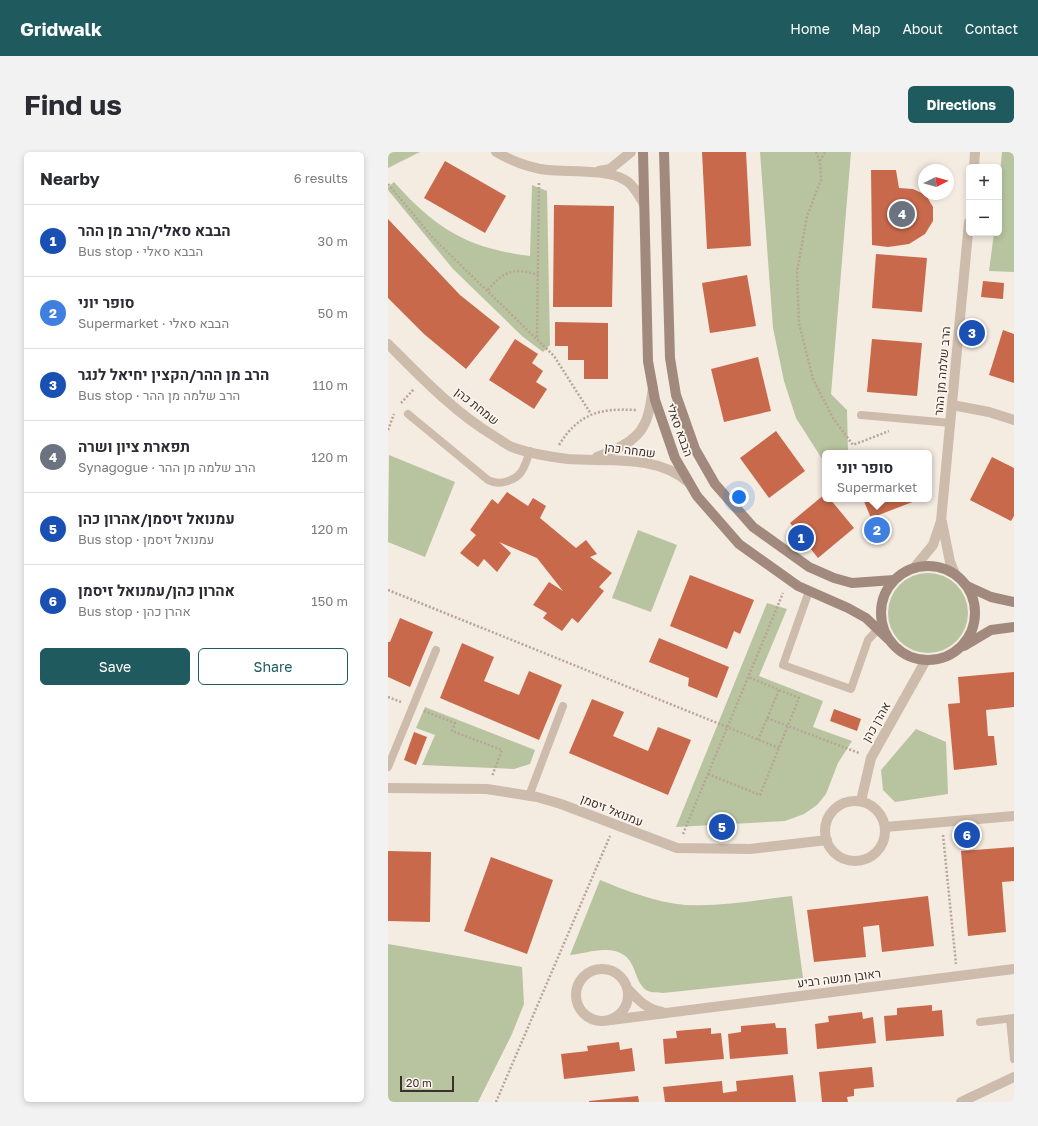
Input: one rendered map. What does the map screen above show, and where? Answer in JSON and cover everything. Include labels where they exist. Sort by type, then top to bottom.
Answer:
[{"type":"street","points":[[496,152],[525,166],[591,172],[625,180],[634,188],[644,204]]},
{"type":"street","points":[[591,172],[610,169],[631,152]]},
{"type":"street","name":"הבבא סאלי","points":[[643,152],[648,361],[661,421],[675,458],[697,496],[714,518],[739,544],[789,580],[866,618],[888,639]]},
{"type":"street","name":"הבבא סאלי","points":[[664,152],[670,358],[676,395],[695,449],[714,484],[753,528],[809,567],[834,578],[852,583],[894,580]]},
{"type":"street","points":[[974,164],[976,152]]},
{"type":"street","name":"הרב שלמה מן ההר","points":[[941,521],[968,236]]},
{"type":"street","name":"שמחת כהן","points":[[388,344],[418,374],[477,425],[512,446],[568,459],[591,459]]},
{"type":"street","name":"שמחה כהן","points":[[591,459],[613,451],[633,438],[644,426],[649,411],[653,388]]},
{"type":"street","points":[[952,405],[989,412],[1014,420]]},
{"type":"street","name":"שמחה כהן","points":[[591,459],[649,464],[678,474],[690,484]]},
{"type":"street","points":[[941,521],[933,545],[914,568],[894,580],[885,593],[881,608],[882,624],[888,639],[898,650],[912,658],[926,660],[938,659],[950,655],[991,630],[1014,627]]},
{"type":"street","points":[[941,521],[950,562],[955,574]]},
{"type":"street","points":[[914,568],[928,566],[942,568],[955,574],[967,586],[973,598],[974,618],[969,637],[960,648]]},
{"type":"street","points":[[967,586],[991,597],[1014,602]]},
{"type":"street","name":"אהרן כהן","points":[[861,802],[871,758],[926,660]]},
{"type":"street","name":"עמנואל זיסמן","points":[[388,788],[487,790],[529,796],[561,804],[676,848],[750,849],[826,840]]},
{"type":"street","points":[[851,801],[870,805],[877,810],[885,827],[881,846],[875,854],[867,859],[857,861],[847,860],[838,856],[831,849],[826,840],[825,830],[827,820],[833,811],[841,804],[851,801]]},
{"type":"street","points":[[885,827],[941,821],[1014,816]]},
{"type":"street","points":[[603,968],[620,974],[626,982],[629,990],[625,1008],[619,1015],[611,1020],[600,1021],[583,1013],[576,1000],[576,990],[579,982],[585,974],[594,969],[603,968]]},
{"type":"street","name":"ראובן מנשה רביע","points":[[611,1020],[668,1014],[1014,969]]},
{"type":"street","name":"ראובן מנשה רביע","points":[[629,990],[639,1002],[647,1007],[668,1014]]},
{"type":"street","points":[[961,1102],[1014,1077]]},
{"type":"lane","points":[[408,414],[494,484],[505,482],[516,477],[523,470],[530,451]]},
{"type":"lane","points":[[861,415],[951,422]]},
{"type":"lane","points":[[809,591],[783,665],[851,689],[868,640],[878,629]]},
{"type":"lane","points":[[388,767],[436,650]]},
{"type":"lane","points":[[529,796],[563,706]]},
{"type":"lane","points":[[980,1022],[1012,1019],[1014,1059]]},
{"type":"path","points":[[816,152],[820,162],[820,180],[807,216],[797,272],[799,323],[813,379],[833,418],[853,445],[896,428]]},
{"type":"path","points":[[820,162],[825,152]]},
{"type":"path","points":[[537,338],[539,168]]},
{"type":"path","points":[[388,184],[433,238],[554,356],[591,414]]},
{"type":"path","points":[[488,290],[503,275],[512,271],[527,271],[538,275]]},
{"type":"path","points":[[552,456],[575,424],[591,414],[605,410],[619,409],[649,411]]},
{"type":"path","points":[[676,848],[789,580]]},
{"type":"path","points":[[388,590],[779,748]]},
{"type":"path","points":[[708,774],[760,795],[799,698],[748,677]]},
{"type":"path","points":[[758,740],[780,690]]},
{"type":"path","points":[[413,706],[455,723],[452,731],[502,750],[487,790]]},
{"type":"path","points":[[767,718],[871,758]]},
{"type":"path","points":[[941,821],[958,976]]},
{"type":"path","points":[[496,1102],[615,825]]},
{"type":"green space","points":[[388,152],[420,152],[388,168]]},
{"type":"green space","points":[[760,152],[851,152],[831,394],[847,410],[848,450],[822,450],[822,459],[796,418],[784,381],[773,328]]},
{"type":"green space","points":[[1002,152],[1014,152],[1014,272],[989,271],[994,236],[1002,236]]},
{"type":"green space","points":[[394,182],[424,212],[454,234],[488,248],[530,256],[532,185],[547,191],[550,345],[543,352],[522,336],[453,269],[388,190],[388,187]]},
{"type":"green space","points":[[389,455],[455,482],[425,557],[388,542]]},
{"type":"green space","points":[[638,530],[677,545],[651,612],[612,598]]},
{"type":"green space","points":[[928,573],[943,576],[956,585],[965,598],[968,613],[965,628],[956,641],[943,650],[928,653],[913,650],[900,641],[891,628],[888,613],[891,598],[900,585],[913,576]]},
{"type":"green space","points":[[767,603],[787,609],[759,676],[823,701],[813,727],[852,741],[838,763],[826,794],[817,805],[804,814],[785,821],[676,827]]},
{"type":"green space","points":[[425,707],[535,750],[530,764],[514,769],[422,765],[435,735],[416,728]]},
{"type":"green space","points":[[916,729],[946,742],[948,794],[895,802],[883,790],[881,770]]},
{"type":"green space","points":[[600,880],[652,899],[685,905],[725,904],[792,896],[803,978],[663,993],[648,991],[642,986],[629,960],[624,955],[616,951],[604,950],[570,955]]},
{"type":"green space","points":[[388,944],[522,967],[524,1004],[512,1034],[478,1102],[388,1102]]},
{"type":"building","points":[[702,152],[746,152],[751,246],[707,249]]},
{"type":"building","points":[[445,161],[506,196],[485,233],[424,198]]},
{"type":"building","points":[[871,170],[896,170],[899,188],[913,189],[918,191],[918,200],[929,200],[933,207],[933,221],[925,234],[909,244],[888,247],[872,245]]},
{"type":"building","points":[[554,205],[614,206],[612,307],[553,307]]},
{"type":"building","points":[[388,219],[460,295],[500,327],[466,369],[424,334],[388,298]]},
{"type":"building","points":[[876,254],[927,258],[922,312],[872,308]]},
{"type":"building","points":[[747,275],[756,326],[710,333],[702,283]]},
{"type":"building","points":[[983,281],[1004,283],[1003,299],[981,297]]},
{"type":"building","points":[[555,322],[608,323],[608,379],[584,379],[584,360],[568,360],[568,346],[555,346]]},
{"type":"building","points":[[1003,330],[1014,334],[1014,383],[989,375]]},
{"type":"building","points":[[515,339],[538,354],[532,363],[543,371],[536,382],[547,389],[534,409],[489,380]]},
{"type":"building","points":[[872,339],[922,343],[917,396],[867,392]]},
{"type":"building","points":[[758,357],[771,411],[724,422],[711,369]]},
{"type":"building","points":[[776,431],[805,471],[769,498],[740,458]]},
{"type":"building","points":[[992,457],[1014,468],[1014,516],[1011,521],[970,500]]},
{"type":"building","points":[[507,492],[528,506],[533,498],[546,506],[540,518],[576,548],[586,540],[597,554],[590,557],[612,573],[599,587],[604,591],[578,623],[572,618],[562,631],[543,618],[547,613],[533,605],[549,582],[563,591],[537,558],[499,542],[511,553],[497,572],[484,559],[478,567],[460,553],[476,535],[470,530],[492,499],[498,504]]},
{"type":"building","points":[[822,496],[822,502],[832,502],[854,528],[818,558],[790,523]]},
{"type":"building","points":[[864,502],[912,502],[871,518]]},
{"type":"building","points":[[690,575],[754,600],[740,634],[734,631],[727,649],[670,626]]},
{"type":"building","points":[[400,618],[433,632],[410,687],[388,677],[388,642],[390,642]]},
{"type":"building","points":[[659,638],[729,667],[717,698],[688,686],[689,678],[649,662]]},
{"type":"building","points":[[462,643],[494,657],[484,681],[519,695],[529,671],[562,685],[539,740],[440,698]]},
{"type":"building","points":[[1014,672],[1014,707],[986,710],[988,736],[994,736],[997,765],[954,770],[948,704],[960,703],[958,677]]},
{"type":"building","points":[[592,699],[624,712],[613,736],[648,751],[658,727],[691,740],[668,795],[569,753]]},
{"type":"building","points":[[834,709],[861,719],[857,731],[830,721]]},
{"type":"building","points":[[414,732],[427,737],[416,765],[404,760]]},
{"type":"building","points":[[1014,847],[1014,881],[1002,882],[1006,932],[968,936],[961,851]]},
{"type":"building","points":[[388,851],[431,852],[430,922],[388,921]]},
{"type":"building","points":[[491,857],[553,880],[527,954],[464,931]]},
{"type":"building","points":[[928,896],[934,946],[882,952],[879,925],[863,927],[866,957],[814,962],[807,910]]},
{"type":"building","points":[[932,1005],[932,1011],[942,1010],[944,1036],[886,1041],[884,1016],[897,1015],[897,1008]]},
{"type":"building","points":[[862,1012],[863,1019],[873,1017],[876,1043],[817,1049],[815,1024],[829,1022],[828,1016]]},
{"type":"building","points":[[775,1023],[776,1028],[786,1028],[788,1054],[730,1059],[728,1034],[741,1032],[741,1026]]},
{"type":"building","points":[[711,1028],[711,1034],[721,1033],[724,1059],[665,1064],[663,1039],[677,1038],[676,1031]]},
{"type":"building","points":[[619,1042],[620,1050],[632,1048],[635,1071],[564,1079],[561,1054],[588,1051],[587,1046]]},
{"type":"building","points":[[872,1067],[874,1087],[854,1089],[854,1096],[847,1097],[848,1102],[822,1102],[819,1072]]},
{"type":"building","points":[[793,1075],[796,1102],[665,1102],[663,1087],[722,1081],[723,1093],[737,1091],[736,1081]]},
{"type":"building","points":[[638,1096],[639,1102],[589,1102],[589,1101]]},
{"type":"place","name":"תפארת ציון ושרה","points":[[902,214]]},
{"type":"place","name":"הרב מן ההר/הקצין יחיאל לנגר","points":[[972,333]]},
{"type":"place","name":"סופר יוני","points":[[877,530]]},
{"type":"place","name":"הבבא סאלי/הרב מן ההר","points":[[801,538]]},
{"type":"place","name":"עמנואל זיסמן/אהרון כהן","points":[[722,827]]},
{"type":"place","name":"אהרון כהן/עמנואל זיסמן","points":[[967,835]]}]
